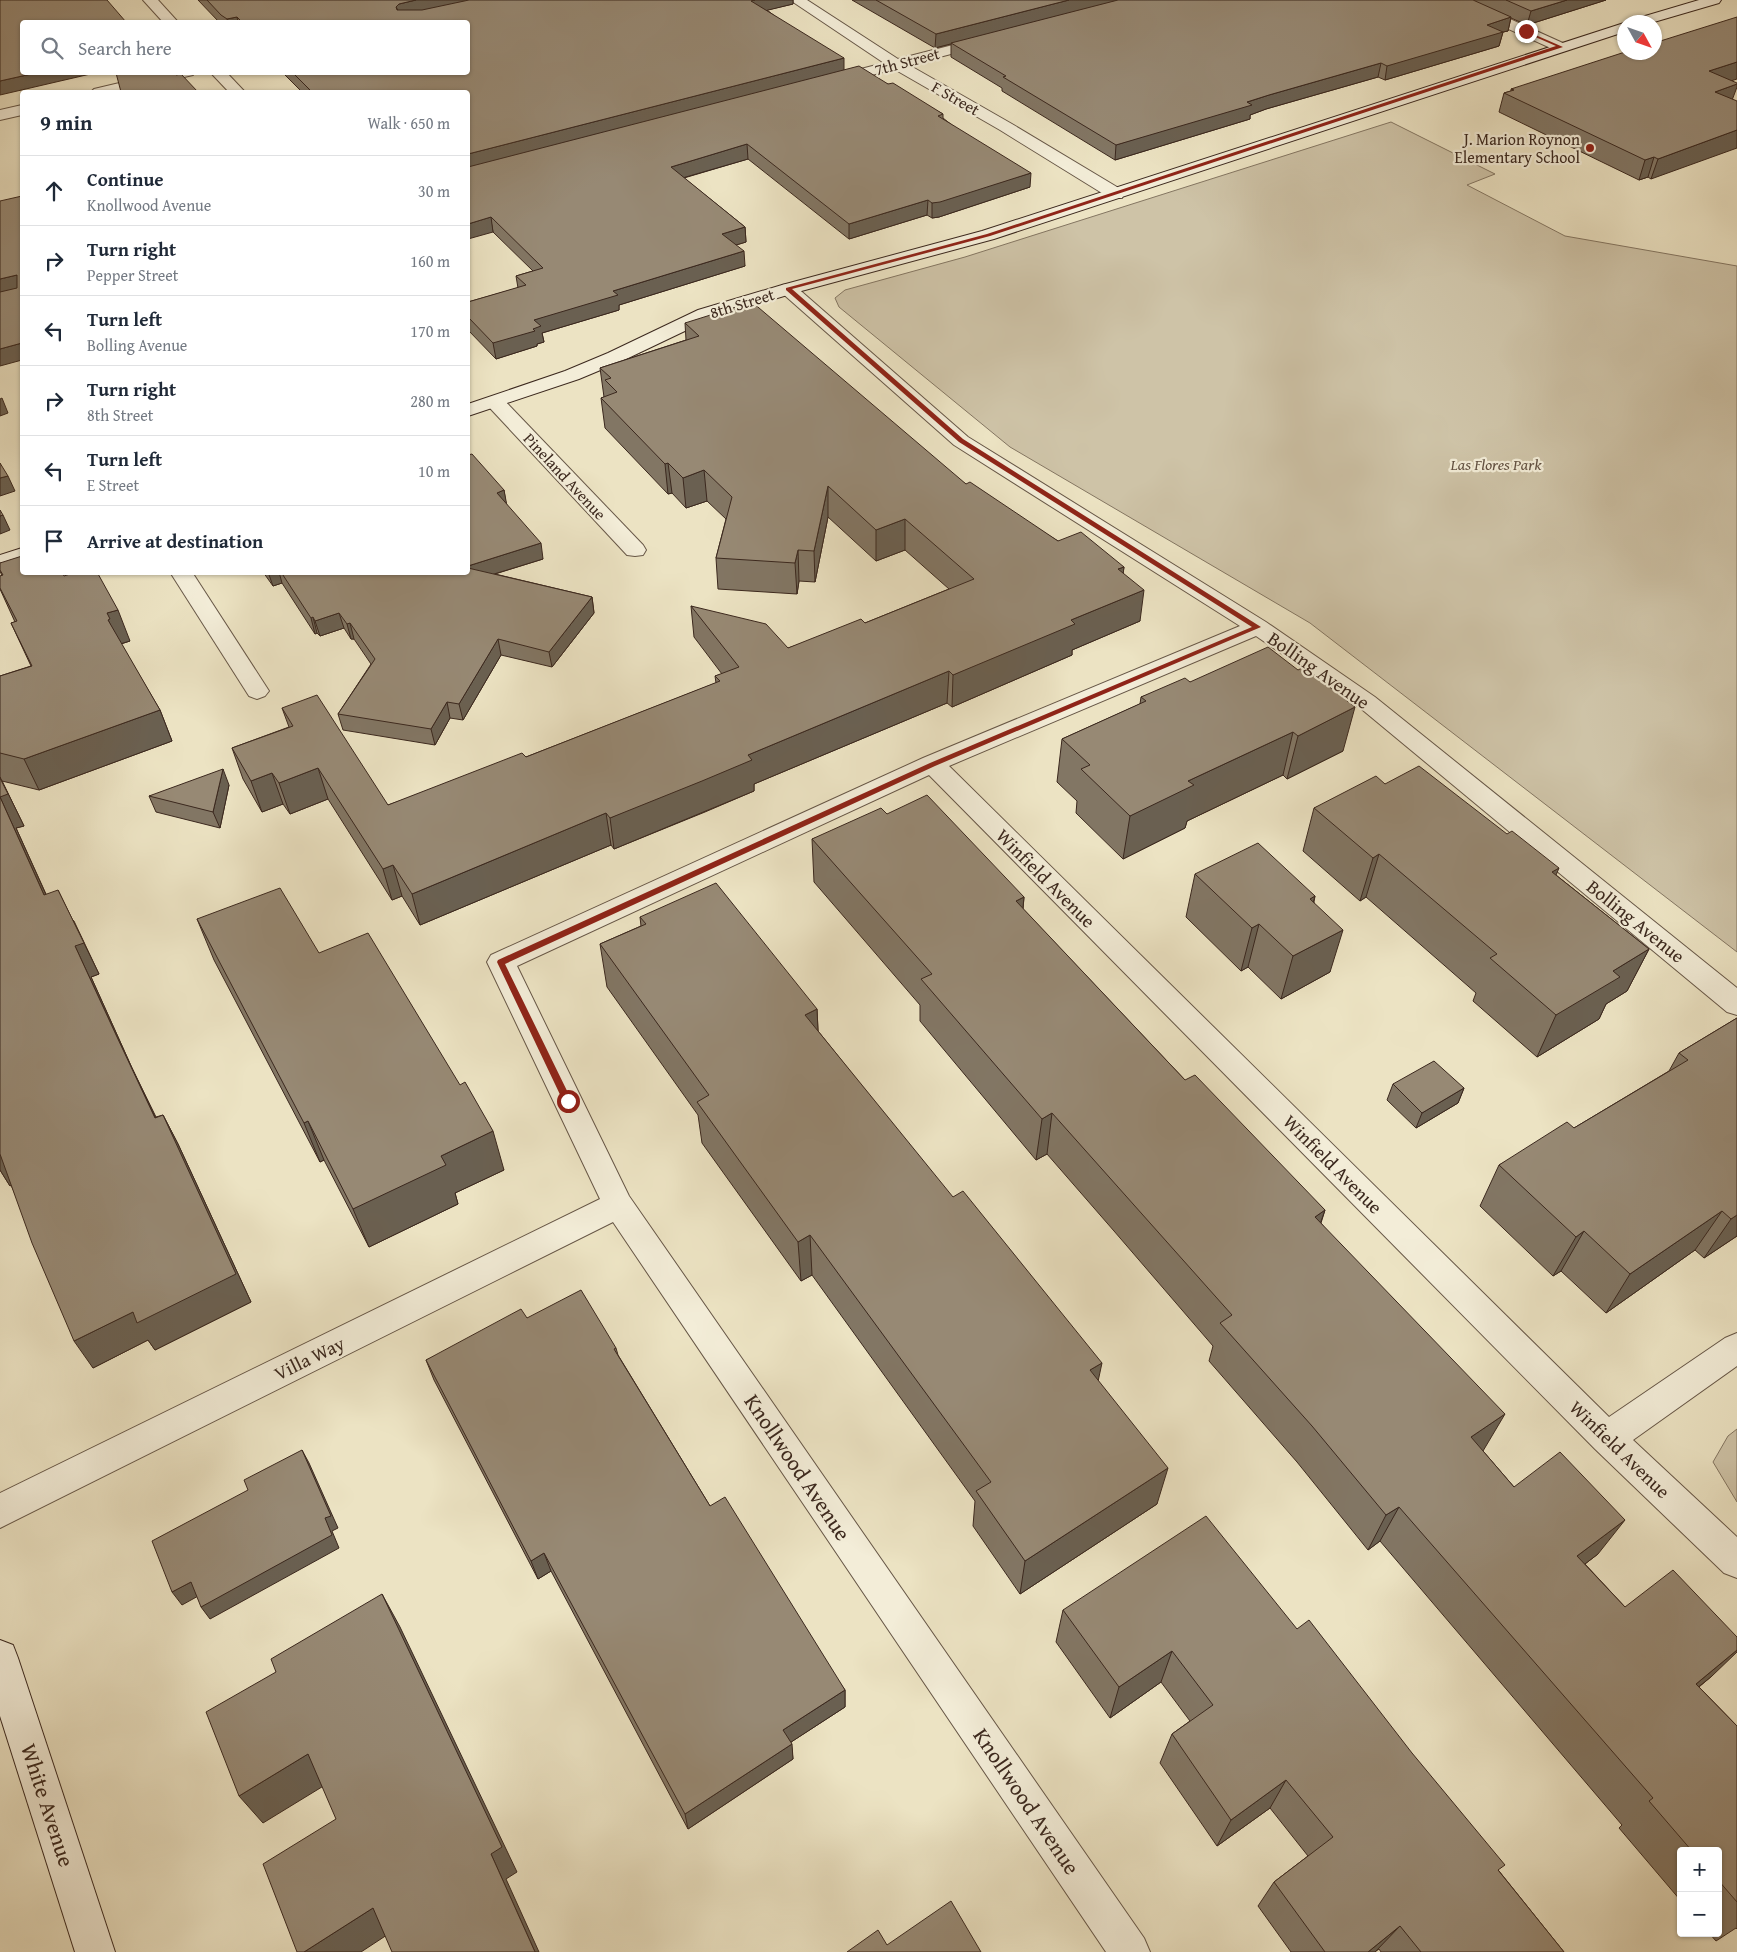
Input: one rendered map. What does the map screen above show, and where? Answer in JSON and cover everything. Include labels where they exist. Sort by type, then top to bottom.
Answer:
[{"type":"street","points":[[150,0],[169,20]]},
{"type":"street","name":"F Street","points":[[797,0],[896,64],[1006,127],[1116,194]]},
{"type":"street","points":[[1456,0],[1560,47]]},
{"type":"street","points":[[1662,15],[1714,0]]},
{"type":"street","name":"8th Street","points":[[470,409],[572,375],[615,357],[704,314],[788,289],[988,235],[1617,29]]},
{"type":"street","name":"7th Street","points":[[820,84],[1001,37]]},
{"type":"street","points":[[109,90],[175,75]]},
{"type":"street","points":[[220,75],[235,90]]},
{"type":"street","points":[[0,115],[20,110]]},
{"type":"street","name":"Bolling Avenue","points":[[788,289],[961,441],[1258,627],[1367,702],[1737,1004]]},
{"type":"street","name":"Pineland Avenue","points":[[495,402],[635,550]]},
{"type":"street","points":[[0,562],[20,556]]},
{"type":"street","points":[[183,575],[258,691]]},
{"type":"street","points":[[932,764],[1258,627]]},
{"type":"street","name":"Knollwood Avenue","points":[[932,764],[501,962],[618,1205],[1130,1952]]},
{"type":"street","name":"Winfield Avenue","points":[[932,764],[1607,1438],[1737,1561]]},
{"type":"street","name":"Villa Way","points":[[0,1511],[618,1205]]},
{"type":"street","points":[[1607,1438],[1737,1348]]},
{"type":"street","name":"White Avenue","points":[[0,1658],[95,1952]]},
{"type":"green space","name":"Las Flores Park","points":[[1391,122],[1495,174],[1467,185],[1565,236],[1737,266],[1737,952],[1310,623],[1010,447],[839,307],[835,298],[845,290],[965,257]]},
{"type":"green space","points":[[1737,1429],[1737,1502],[1713,1462],[1728,1436]]},
{"type":"building","points":[[0,0],[107,0],[124,20],[20,20],[20,75],[27,75],[0,81]]},
{"type":"building","points":[[207,0],[416,0],[399,4],[396,7],[397,10],[422,10],[469,0],[755,0],[751,1],[844,58],[470,153],[470,90],[310,90],[295,75],[470,75],[470,20],[240,20],[237,17],[227,19]]},
{"type":"building","points":[[876,0],[1069,0],[936,34]]},
{"type":"building","points":[[1118,0],[1473,0],[1511,17],[1487,25],[1503,32],[1387,66],[1381,63],[1269,95],[1247,102],[1252,105],[1116,145],[1003,77],[1006,76],[951,43]]},
{"type":"building","points":[[1506,0],[1567,0],[1531,11]]},
{"type":"building","points":[[1737,17],[1737,62],[1709,71],[1737,83],[1715,92],[1737,101],[1737,130],[1658,159],[1654,157],[1645,160],[1504,93],[1514,90],[1511,89],[1617,55],[1617,60],[1662,60],[1662,40]]},
{"type":"building","points":[[859,66],[888,84],[893,83],[943,114],[938,116],[1031,173],[940,202],[932,203],[928,200],[849,224],[747,144],[671,167],[745,227],[722,234],[744,251],[613,291],[618,295],[534,320],[541,326],[533,329],[535,331],[493,343],[470,319],[470,301],[526,285],[516,276],[543,268],[491,217],[470,223],[470,166]]},
{"type":"building","points":[[117,75],[182,75],[196,90],[120,90]]},
{"type":"building","points":[[20,196],[20,344],[0,349],[0,292],[17,288],[17,275],[0,279],[0,201]]},
{"type":"building","points":[[752,302],[966,484],[970,482],[1058,541],[1081,532],[1124,567],[1118,569],[1144,590],[1071,620],[1075,624],[953,675],[949,671],[748,755],[752,760],[702,781],[610,818],[606,813],[412,894],[393,865],[383,869],[318,768],[279,783],[272,773],[251,781],[232,748],[293,726],[282,708],[317,695],[388,805],[522,753],[526,757],[720,681],[715,676],[739,667],[691,606],[766,624],[788,648],[861,619],[865,623],[974,579],[905,519],[876,530],[828,486],[814,551],[798,550],[795,563],[716,558],[732,497],[704,470],[683,478],[668,463],[665,464],[601,398],[617,392],[605,380],[611,378],[600,368],[699,336],[685,323]]},
{"type":"building","points":[[470,454],[472,454],[504,490],[497,493],[541,543],[470,565]]},
{"type":"building","points":[[0,463],[8,476],[0,478]]},
{"type":"building","points":[[20,557],[20,575],[99,575],[118,610],[107,613],[110,619],[108,620],[160,710],[24,759],[0,753],[0,676],[32,666],[11,623],[17,621],[0,588],[0,576],[3,575],[0,570],[0,563]]},
{"type":"building","points":[[470,568],[592,597],[549,652],[498,639],[459,704],[447,702],[431,729],[338,714],[375,659],[350,623],[347,624],[339,613],[315,621],[313,617],[311,618],[283,575],[470,575]]},
{"type":"building","points":[[1268,647],[1298,670],[1304,667],[1355,707],[1298,736],[1293,732],[1188,781],[1194,785],[1130,816],[1081,769],[1090,765],[1062,739],[1146,701],[1141,697],[1185,678],[1190,682]]},
{"type":"building","points":[[1419,766],[1507,834],[1512,831],[1559,868],[1552,872],[1649,949],[1613,971],[1620,977],[1556,1015],[1490,958],[1497,954],[1379,854],[1373,858],[1314,808],[1376,776],[1385,784]]},
{"type":"building","points":[[223,769],[213,812],[149,796]]},
{"type":"building","points":[[0,778],[8,794],[0,797]]},
{"type":"building","points":[[927,795],[1024,897],[1016,901],[1185,1080],[1195,1075],[1325,1210],[1315,1217],[1505,1414],[1471,1437],[1514,1487],[1560,1452],[1625,1520],[1577,1556],[1625,1607],[1673,1570],[1737,1637],[1737,1650],[1696,1684],[1737,1726],[1737,1902],[1722,1885],[1722,1847],[1689,1847],[1649,1801],[1653,1798],[1399,1507],[1386,1515],[1312,1426],[1220,1323],[1232,1315],[1052,1113],[1042,1119],[921,979],[932,974],[812,839],[881,808],[887,814]]},
{"type":"building","points":[[0,797],[44,895],[58,890],[84,943],[75,946],[117,1037],[155,1118],[163,1115],[236,1274],[137,1323],[133,1312],[74,1341],[32,1243],[0,1154]]},
{"type":"building","points":[[1258,843],[1315,896],[1310,899],[1343,930],[1293,956],[1259,924],[1252,928],[1195,874]]},
{"type":"building","points":[[716,883],[817,1009],[805,1015],[953,1197],[963,1191],[1102,1363],[1090,1370],[1168,1468],[1025,1561],[976,1491],[991,1482],[810,1235],[798,1242],[697,1102],[709,1095],[600,944],[646,924],[640,917]]},
{"type":"building","points":[[280,888],[319,953],[368,933],[460,1085],[465,1082],[493,1131],[441,1156],[446,1165],[353,1209],[308,1121],[304,1123],[197,919]]},
{"type":"building","points":[[1737,1018],[1737,1215],[1731,1219],[1722,1211],[1630,1274],[1584,1231],[1576,1237],[1499,1165],[1567,1122],[1574,1128],[1688,1060],[1679,1053]]},
{"type":"building","points":[[1434,1061],[1464,1088],[1422,1113],[1393,1084]]},
{"type":"building","points":[[581,1290],[616,1348],[614,1349],[710,1506],[725,1497],[845,1690],[783,1730],[792,1744],[685,1814],[544,1553],[531,1561],[426,1360],[521,1309],[527,1318]]},
{"type":"building","points":[[302,1450],[331,1516],[325,1518],[332,1535],[201,1607],[191,1582],[172,1592],[152,1541],[248,1490],[244,1480]]},
{"type":"building","points":[[1206,1516],[1297,1629],[1309,1620],[1412,1753],[1505,1865],[1498,1870],[1564,1952],[1421,1952],[1400,1926],[1368,1952],[1325,1952],[1274,1882],[1333,1837],[1286,1780],[1231,1820],[1172,1734],[1213,1705],[1172,1651],[1119,1687],[1063,1610]]},
{"type":"building","points":[[382,1594],[502,1847],[491,1854],[535,1952],[392,1952],[373,1908],[304,1952],[297,1952],[263,1864],[336,1819],[308,1754],[239,1796],[206,1712],[276,1672],[271,1659]]},
{"type":"building","points":[[951,1901],[981,1952],[847,1952],[878,1930],[887,1945]]},
{"type":"place","name":"J. Marion Roynon Elementary School","points":[[1590,148]]},
{"type":"route","points":[[568,1101],[501,962],[932,764],[1258,627],[961,441],[788,289],[988,235],[1560,47],[1526,31]]}]
